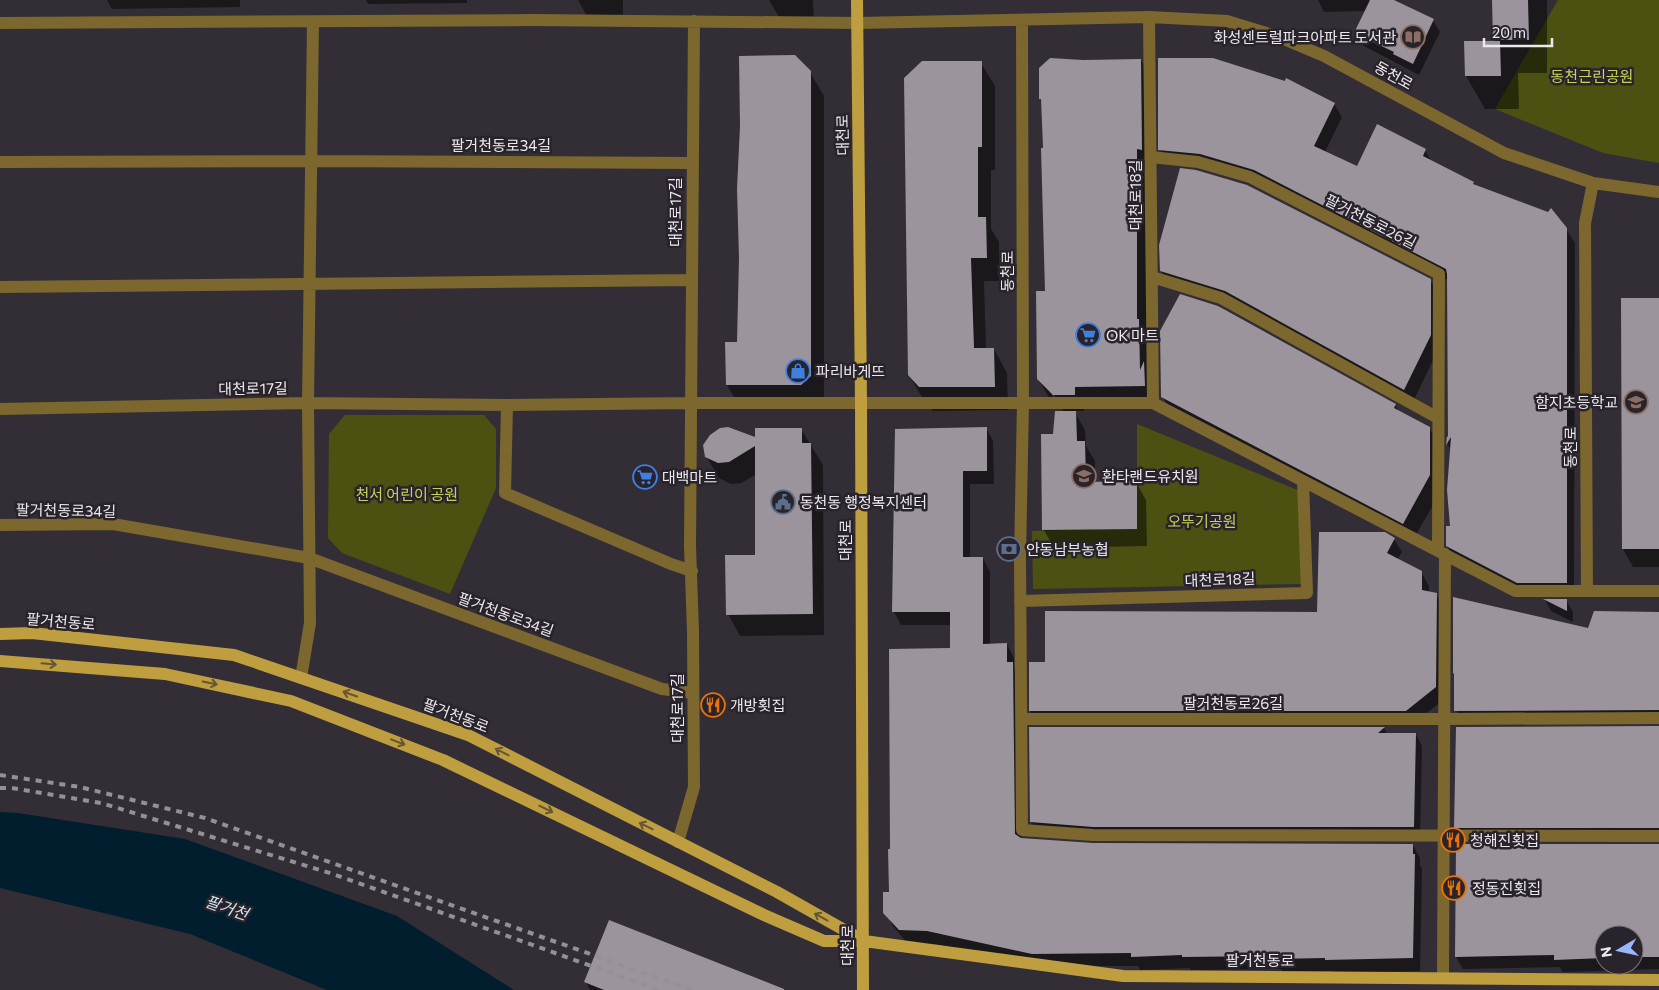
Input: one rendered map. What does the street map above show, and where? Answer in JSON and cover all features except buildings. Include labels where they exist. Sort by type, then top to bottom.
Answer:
[{"type":"main road","name":"대천로","points":[[857,0],[862,402],[863,990]]},
{"type":"main road","name":"팔거천동로","points":[[0,634],[32,633],[234,655],[468,735],[777,892],[864,941]]},
{"type":"main road","name":"팔거천동로","points":[[0,661],[165,674],[292,702],[443,760],[764,915],[824,941],[864,941],[1123,976],[1659,980]]},
{"type":"street","name":"동천로","points":[[0,23],[533,20],[858,23],[1149,17],[1228,21],[1279,37],[1324,56],[1504,153],[1593,183],[1659,192]]},
{"type":"street","name":"대천로18길","points":[[1149,17],[1153,403]]},
{"type":"street","name":"대천로17길","points":[[678,842],[694,787],[690,403],[694,21]]},
{"type":"street","name":"동천로","points":[[1022,21],[1023,402]]},
{"type":"street","points":[[301,678],[310,623],[308,403],[313,22]]},
{"type":"street","name":"팔거천동로26길","points":[[1151,157],[1198,162],[1250,177],[1439,274],[1438,418],[1444,720],[1443,978]]},
{"type":"street","name":"팔거천동로34길","points":[[0,162],[692,163]]},
{"type":"street","name":"동천로","points":[[1587,591],[1585,223],[1593,183]]},
{"type":"street","points":[[1152,277],[1221,298],[1438,418]]},
{"type":"street","points":[[0,287],[691,280]]},
{"type":"street","points":[[862,402],[1153,403],[1515,591],[1659,591]]},
{"type":"street","name":"대천로17길","points":[[0,409],[308,403],[507,406],[862,402]]},
{"type":"street","points":[[1023,402],[1020,601],[1022,830],[1093,835],[1659,836]]},
{"type":"street","points":[[507,406],[505,493],[671,564],[692,571]]},
{"type":"street","name":"대천로18길","points":[[1020,601],[1307,593],[1303,480]]},
{"type":"street","name":"팔거천동로34길","points":[[0,525],[113,524],[309,558],[662,689],[693,693]]},
{"type":"street","name":"팔거천동로26길","points":[[1022,719],[1444,720],[1659,718]]},
{"type":"green space","name":"동천근린공원","points":[[1558,0],[1659,0],[1659,163],[1603,153],[1495,109]]},
{"type":"green space","name":"천서 어린이 공원","points":[[345,415],[484,415],[496,429],[496,488],[450,594],[342,553],[328,538],[329,434]]},
{"type":"green space","name":"오뚜기공원","points":[[1137,424],[1300,491],[1301,584],[1033,589],[1032,531],[1137,528]]},
{"type":"water","name":"팔거천","points":[[0,812],[18,813],[185,839],[397,916],[514,990],[327,990],[190,934],[0,888]]},
{"type":"railway","points":[[0,775],[80,787],[205,818],[692,990]]},
{"type":"railway","points":[[0,788],[12,788],[101,803],[333,874],[659,990]]},
{"type":"place","name":"화성센트럴파크아파트 도서관","points":[[1413,37]]},
{"type":"place","name":"OK 마트","points":[[1088,335]]},
{"type":"place","name":"파리바게뜨","points":[[798,371]]},
{"type":"place","name":"함지초등학교","points":[[1636,402]]},
{"type":"place","name":"환타랜드유치원","points":[[1084,476]]},
{"type":"place","name":"대백마트","points":[[645,477]]},
{"type":"place","name":"동천동 행정복지센터","points":[[783,502]]},
{"type":"place","name":"안동남부농협","points":[[1009,549]]},
{"type":"place","name":"개방횟집","points":[[713,705]]},
{"type":"place","name":"청해진횟집","points":[[1453,840]]},
{"type":"place","name":"정동진횟집","points":[[1454,888]]}]
